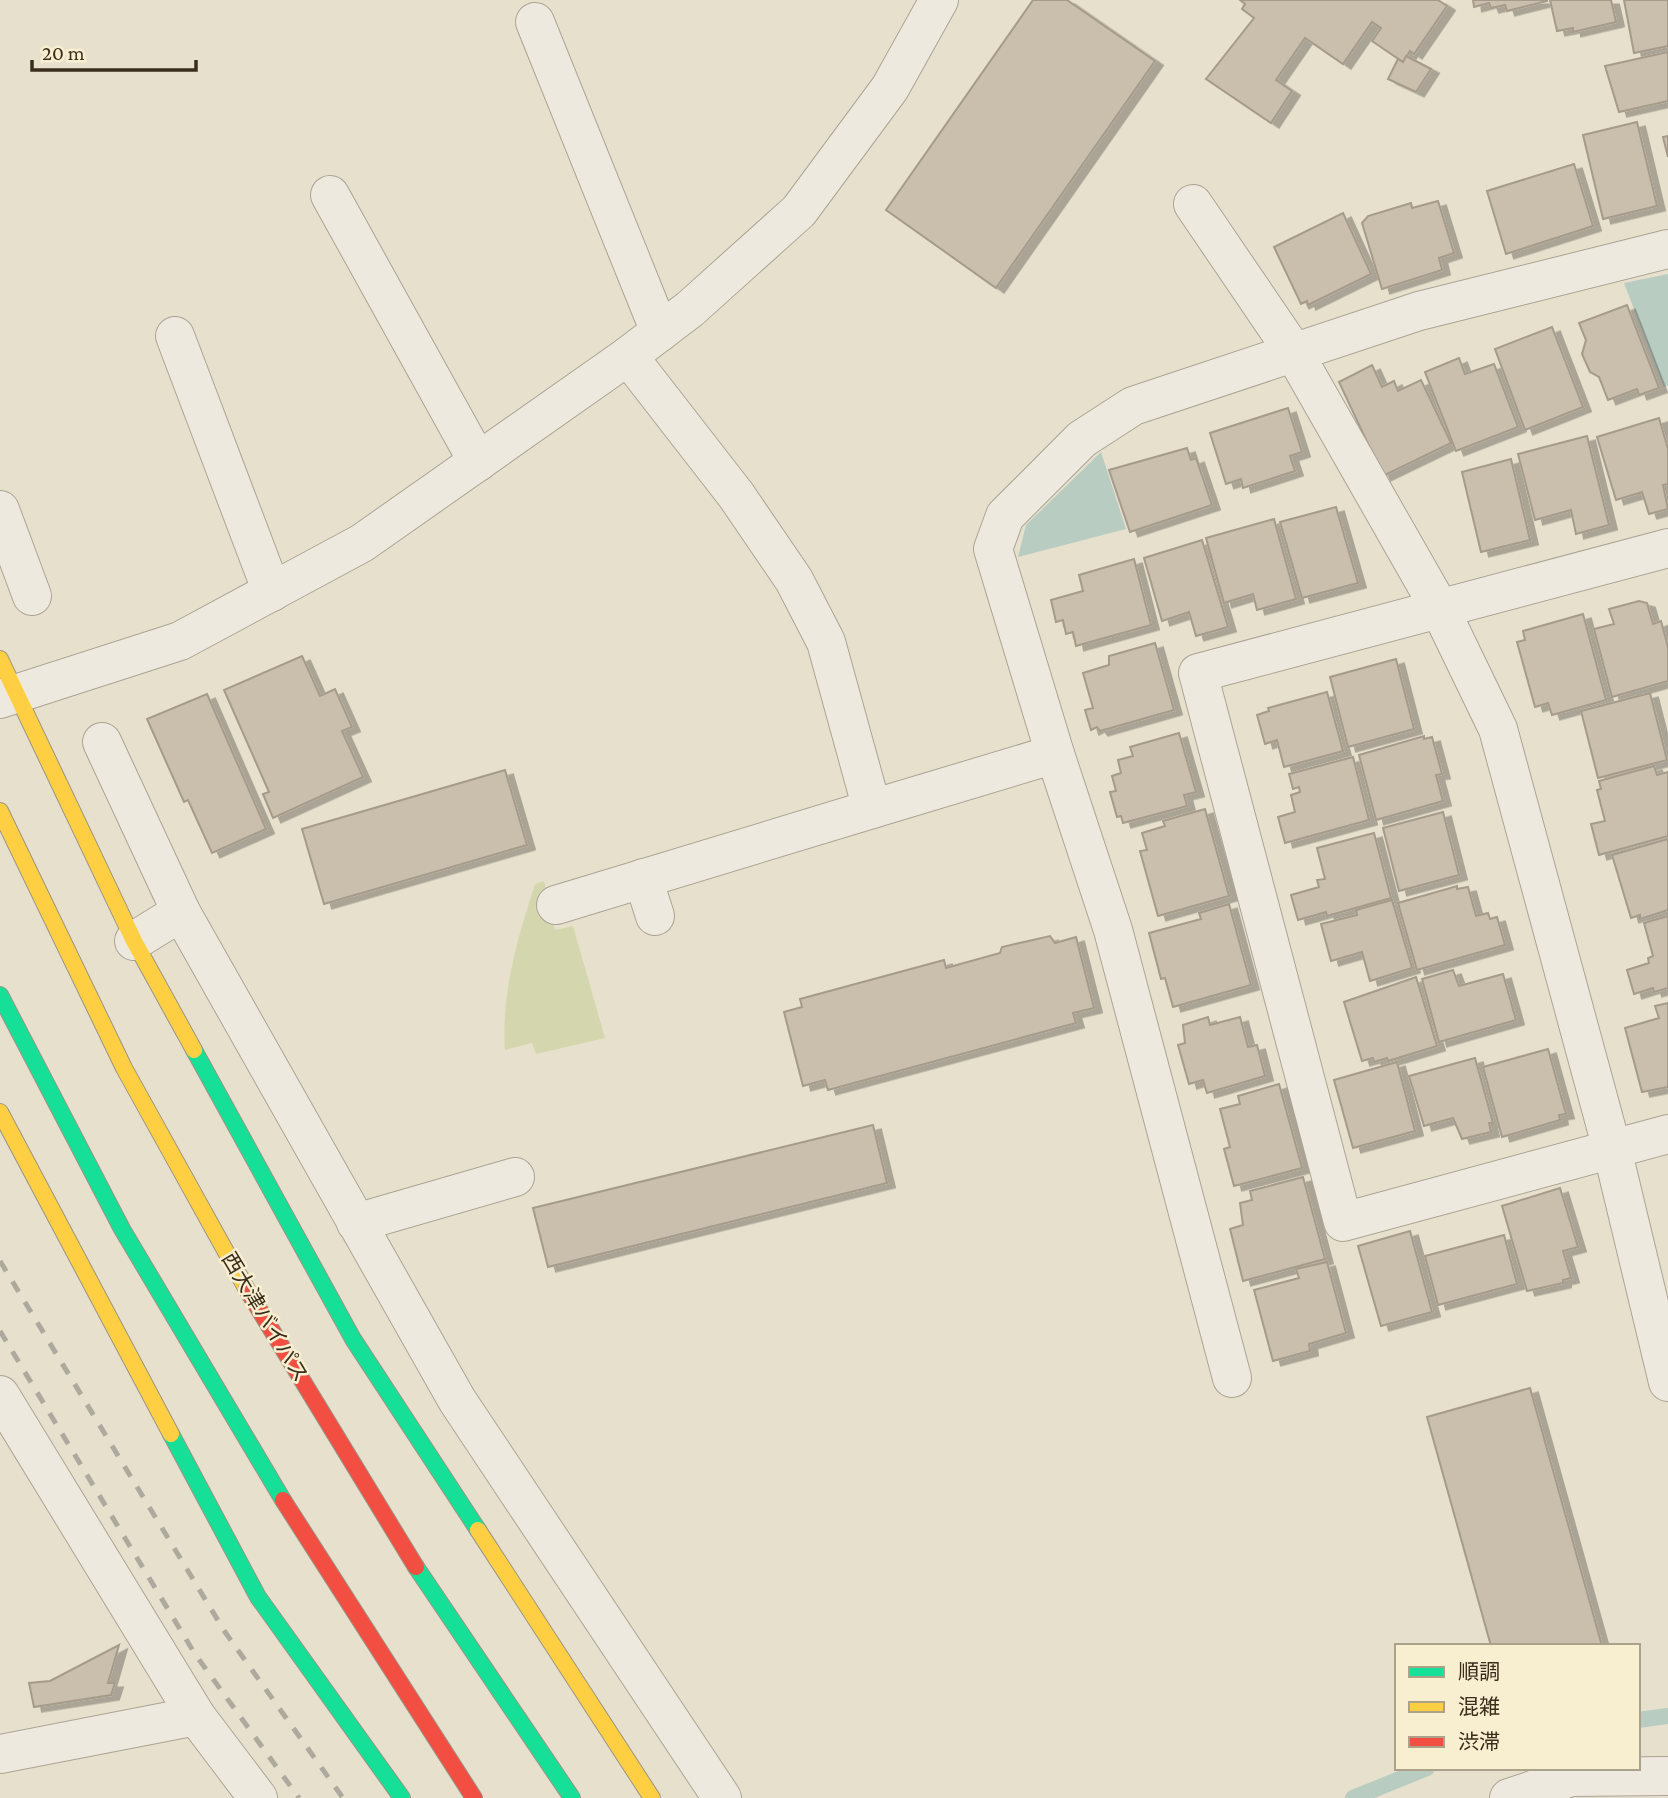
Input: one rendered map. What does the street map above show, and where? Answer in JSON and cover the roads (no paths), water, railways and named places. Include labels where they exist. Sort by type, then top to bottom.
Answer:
[{"type":"main road","points":[[0,659],[7,697],[134,941],[353,1339],[652,1798]]},
{"type":"main road","name":"西大津バイパス","points":[[0,811],[44,911],[191,1193],[352,1464],[513,1713],[572,1798]]},
{"type":"main road","points":[[0,995],[122,1229],[288,1509],[474,1798]]},
{"type":"main road","points":[[0,1112],[258,1597],[402,1798]]},
{"type":"street","points":[[7,697],[180,641],[362,543],[628,356],[660,332],[799,211],[890,88],[939,0]]},
{"type":"street","points":[[535,22],[660,332]]},
{"type":"street","points":[[330,195],[478,462]]},
{"type":"street","points":[[1193,204],[1293,351],[1440,609],[1498,729],[1612,1149],[1668,1382]]},
{"type":"street","points":[[1232,1378],[1113,930],[992,549],[1005,516],[1082,439],[1133,406],[1419,311],[1668,249]]},
{"type":"street","points":[[175,335],[272,592]]},
{"type":"street","points":[[628,356],[736,495],[794,580],[826,642],[872,809]]},
{"type":"street","points":[[0,510],[32,596]]},
{"type":"street","points":[[1668,548],[1198,673],[1343,1222],[1668,1134]]},
{"type":"street","points":[[102,743],[181,912],[457,1400],[722,1798]]},
{"type":"street","points":[[556,905],[1055,754]]},
{"type":"street","points":[[643,878],[654,916]]},
{"type":"street","points":[[134,941],[181,912]]},
{"type":"street","points":[[356,1223],[515,1177]]},
{"type":"street","points":[[0,1395],[196,1716],[258,1798]]},
{"type":"street","points":[[0,1754],[196,1716]]},
{"type":"street","points":[[1509,1798],[1571,1777],[1607,1788],[1668,1776]]},
{"type":"waterway","points":[[1640,1720],[1668,1716]]},
{"type":"waterway","points":[[1353,1798],[1422,1770]]},
{"type":"railway","points":[[0,1261],[225,1632],[343,1798]]},
{"type":"railway","points":[[0,1331],[195,1654],[299,1798]]}]
